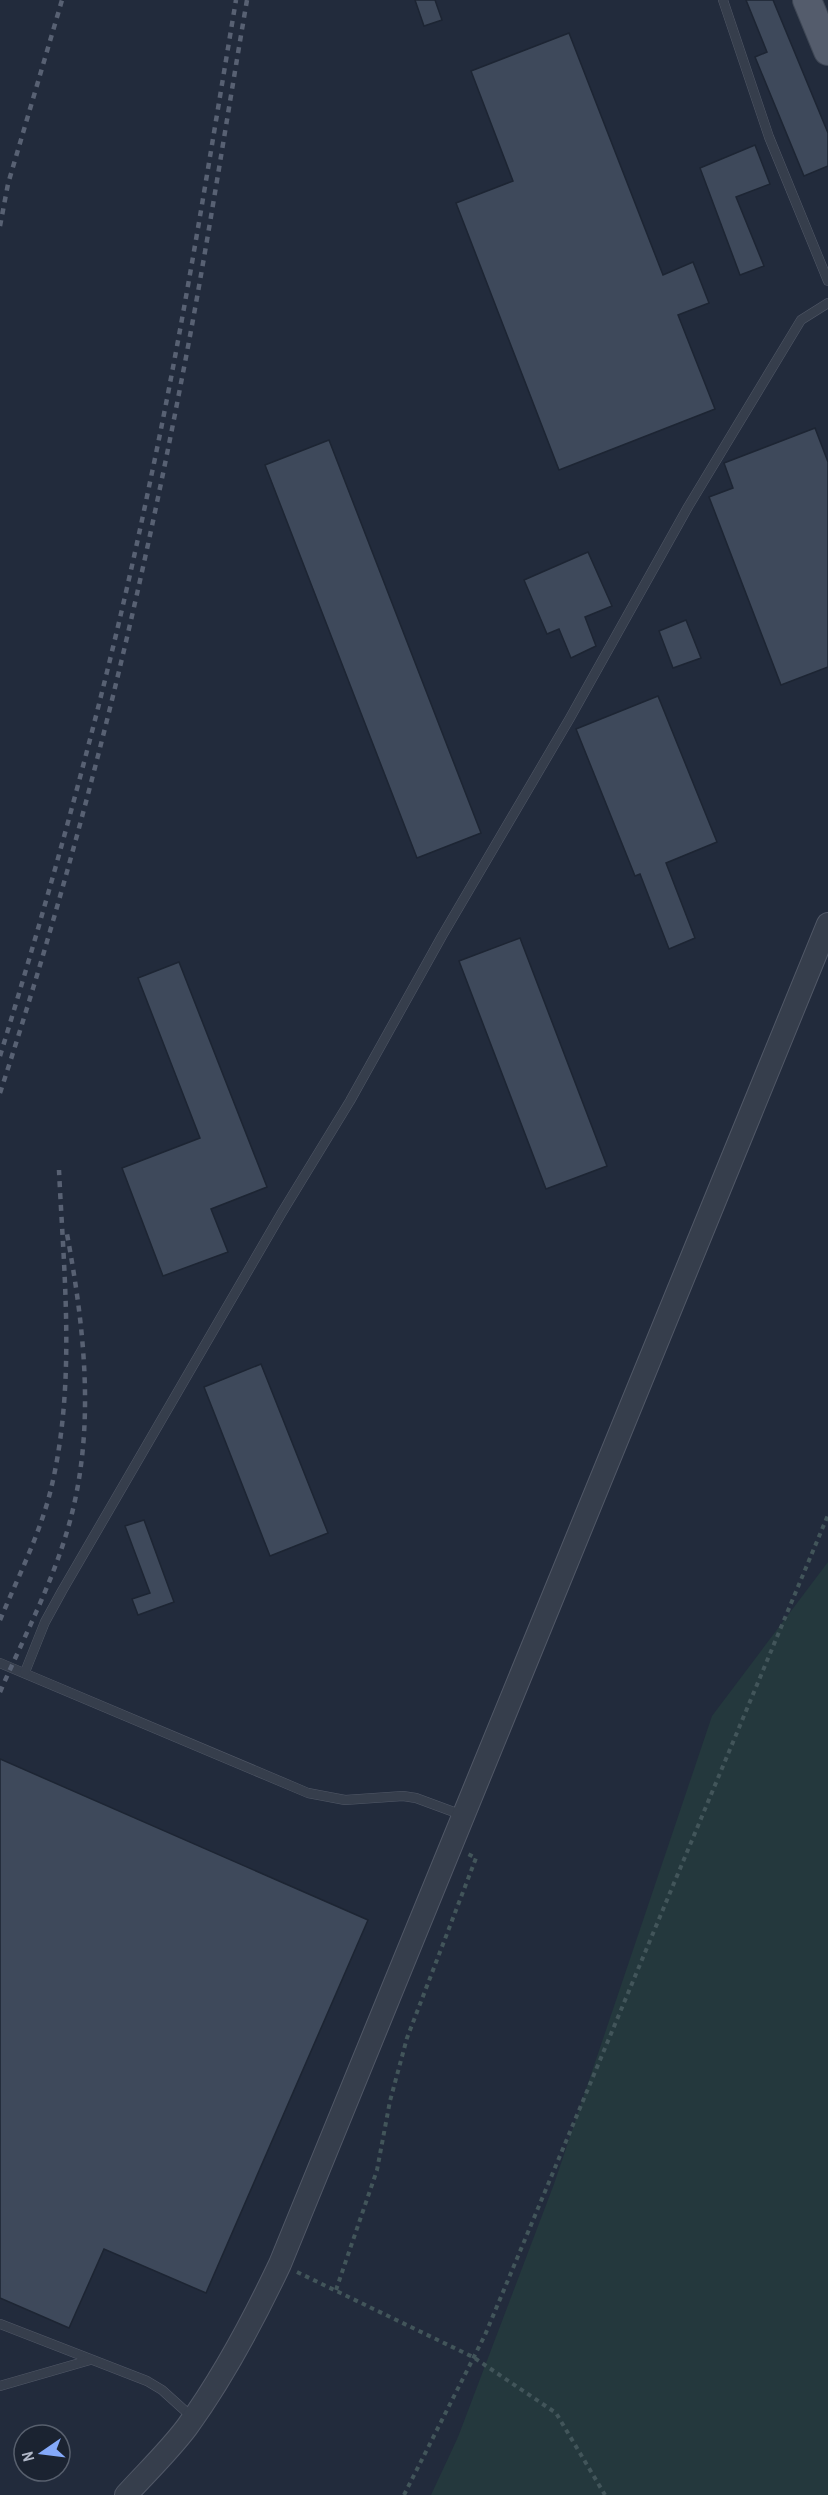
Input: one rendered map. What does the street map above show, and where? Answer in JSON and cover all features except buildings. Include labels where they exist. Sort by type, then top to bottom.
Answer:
[{"type":"main road","points":[[807,0],[828,51]]},
{"type":"street","points":[[126,2495],[169,2449],[193,2418],[236,2352],[280,2264],[828,924]]},
{"type":"lane","points":[[723,0],[769,137],[828,281]]},
{"type":"lane","points":[[25,1672],[45,1622],[62,1591],[281,1214],[350,1101],[442,936],[565,728],[688,507],[801,320],[828,303]]},
{"type":"lane","points":[[0,1663],[308,1793],[345,1800],[403,1796],[416,1798],[464,1816]]},
{"type":"lane","points":[[0,2324],[147,2381],[162,2390],[193,2418]]},
{"type":"lane","points":[[0,2386],[90,2360]]},
{"type":"path","points":[[404,2495],[489,2324],[828,1515]]},
{"type":"path","points":[[336,2290],[377,2170],[390,2101],[407,2038],[476,1858],[451,1847]]},
{"type":"path","points":[[280,2264],[473,2357],[556,2413],[605,2495]]},
{"type":"green space","points":[[828,1562],[828,2495],[431,2495],[458,2437],[554,2184],[712,1716]]},
{"type":"railway","points":[[0,226],[8,184],[62,0]]},
{"type":"railway","points":[[0,1056],[82,771],[118,627],[185,302],[236,0]]},
{"type":"railway","points":[[0,1093],[79,830],[124,652],[190,335],[247,0]]},
{"type":"railway","points":[[0,1620],[41,1522],[59,1450],[66,1370],[59,1170]]},
{"type":"railway","points":[[0,1692],[46,1591],[68,1528],[77,1492],[85,1418],[85,1381],[79,1307],[67,1234]]}]
